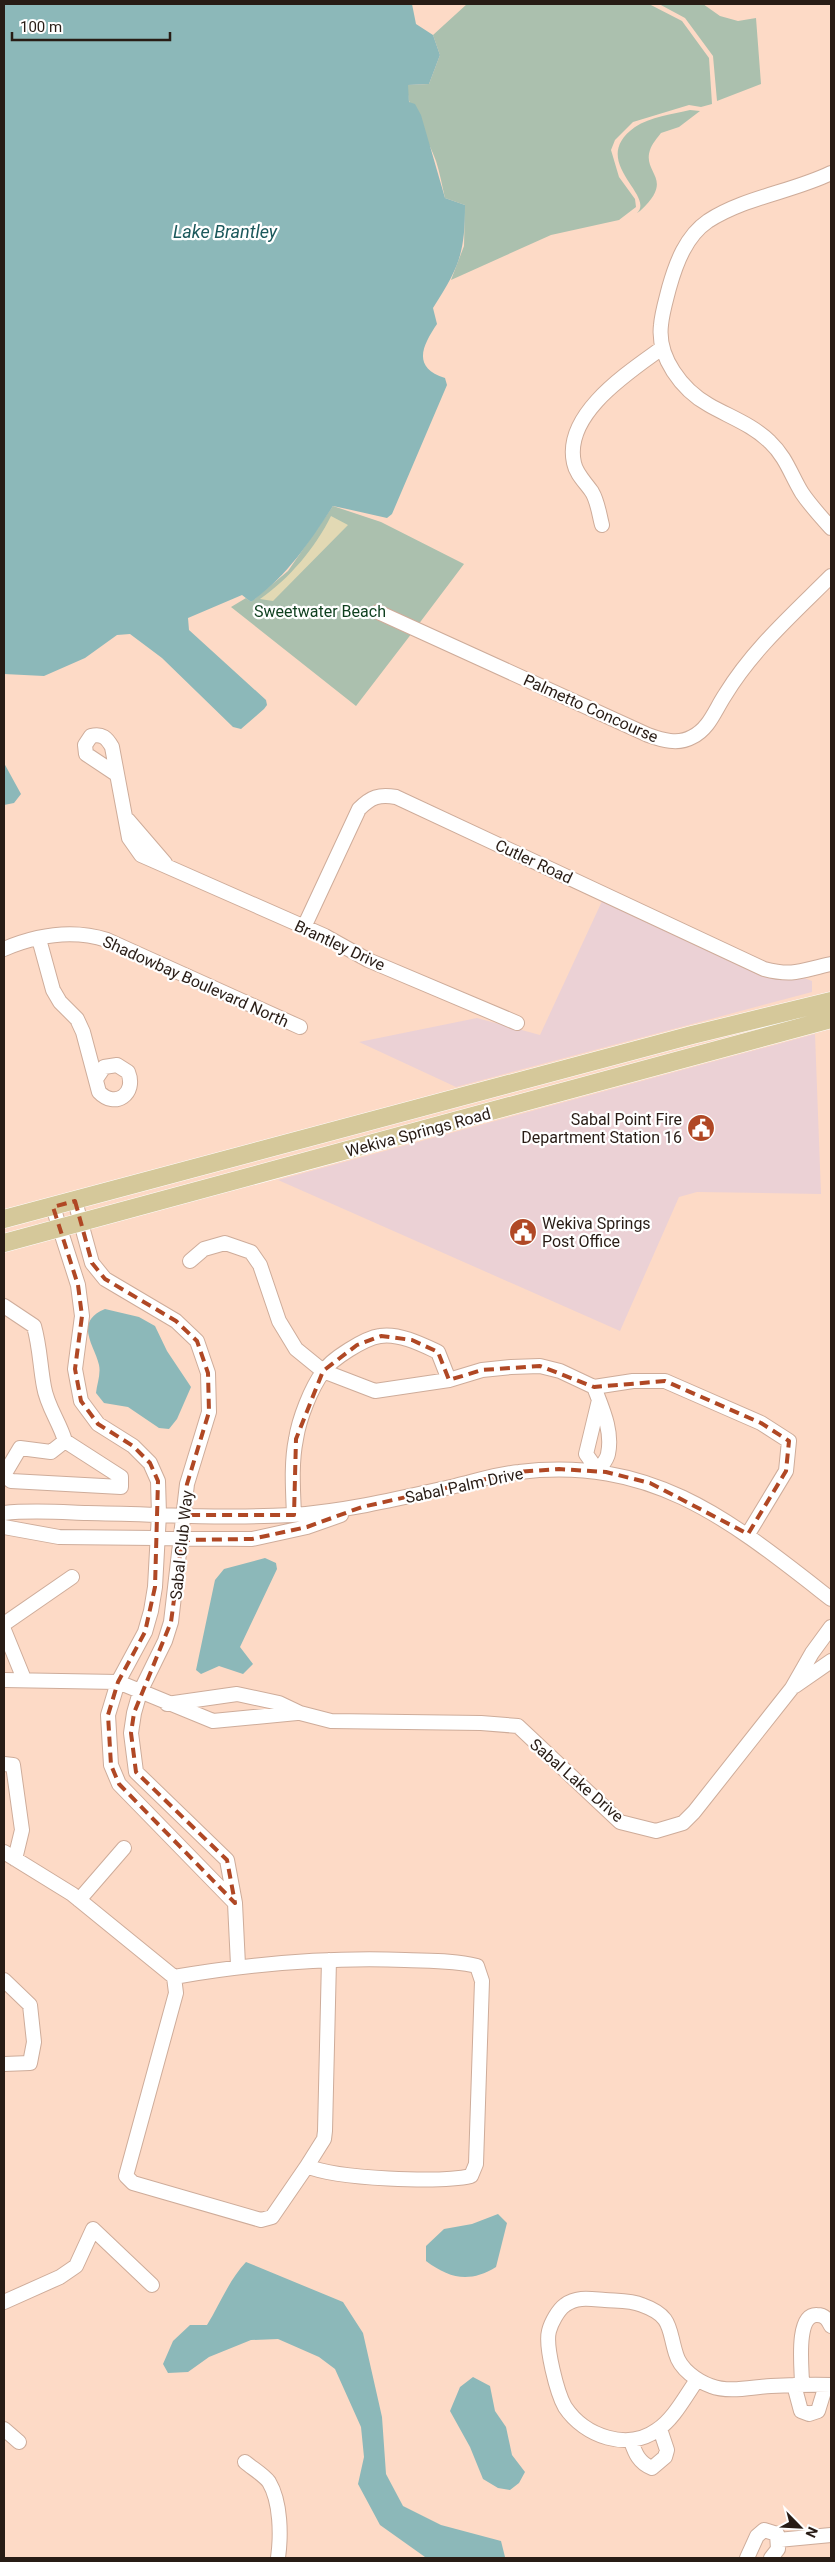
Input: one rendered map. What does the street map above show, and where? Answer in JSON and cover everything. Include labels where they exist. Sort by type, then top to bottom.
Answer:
[{"type":"main road","name":"Wekiva Springs Road","points":[[4,1219],[692,1035],[831,1001]]},
{"type":"main road","name":"Wekiva Springs Road","points":[[4,1244],[831,1019]]},
{"type":"main road","points":[[692,1035],[698,1056]]},
{"type":"main road","points":[[558,1072],[564,1091]]},
{"type":"street","points":[[831,173],[813,182],[729,210],[693,233],[682,253],[670,286],[660,326],[662,348],[672,370],[688,389],[707,404],[756,429],[771,442],[785,458],[802,493],[831,528]]},
{"type":"street","points":[[602,525],[593,494],[574,465],[573,449],[577,435],[597,399],[618,379],[662,348]]},
{"type":"street","name":"Palmetto Concourse","points":[[378,612],[648,735],[675,742],[691,738],[702,731],[739,672],[760,646],[831,576]]},
{"type":"street","name":"Brantley Drive","points":[[116,774],[126,818],[145,850],[165,863],[304,927],[368,960],[518,1023]]},
{"type":"street","name":"Cutler Road","points":[[304,927],[359,809],[369,799],[383,794],[396,796],[764,969],[784,974],[800,973],[831,964]]},
{"type":"street","name":"Shadowbay Boulevard North","points":[[4,950],[39,938],[66,932],[89,934],[107,940],[300,1027]]},
{"type":"street","points":[[39,938],[53,990],[60,1002],[78,1019],[96,1079]]},
{"type":"street","name":"Sabal Club Way","points":[[75,1201],[92,1263],[106,1279],[176,1321],[197,1340],[208,1373],[209,1412],[187,1484],[182,1515],[182,1540],[172,1622],[165,1642],[140,1692],[131,1733],[136,1772],[227,1860],[235,1904],[238,1965]]},
{"type":"street","name":"Sabal Club Way","points":[[53,1207],[78,1285],[82,1316],[75,1369],[81,1401],[98,1424],[133,1446],[150,1463],[158,1481],[159,1514],[155,1587],[149,1618],[133,1656],[118,1682],[108,1715],[108,1741],[111,1765],[119,1784],[235,1904]]},
{"type":"street","points":[[190,1261],[204,1249],[225,1243],[252,1252],[260,1265],[279,1321],[296,1350],[323,1371],[375,1391],[449,1380],[482,1370],[540,1366],[560,1371],[597,1393],[604,1412],[609,1437],[608,1456],[598,1471],[586,1454],[597,1393]]},
{"type":"street","points":[[4,1306],[34,1326],[40,1348],[44,1389],[61,1426],[65,1441],[121,1477],[121,1487],[11,1481],[4,1475],[20,1448],[51,1452],[65,1441]]},
{"type":"street","points":[[294,1515],[293,1472],[296,1439],[302,1416],[323,1371],[357,1345],[381,1336],[412,1340],[438,1352],[449,1380]]},
{"type":"street","points":[[597,1393],[633,1381],[665,1381],[761,1423],[789,1441],[786,1471],[748,1534]]},
{"type":"street","name":"Sabal Palm Drive","points":[[4,1513],[159,1514],[234,1517],[294,1515],[362,1507],[518,1472],[598,1471],[650,1483],[682,1497],[748,1534],[831,1599]]},
{"type":"street","name":"Sabal Palm Drive","points":[[4,1527],[59,1537],[182,1540],[252,1539],[307,1527],[362,1507]]},
{"type":"street","points":[[4,1624],[72,1577]]},
{"type":"street","name":"Sabal Lake Drive","points":[[167,1704],[237,1694],[279,1704],[300,1713],[331,1721],[481,1723],[518,1726],[620,1822],[656,1831],[683,1823],[694,1812],[792,1688],[812,1652],[831,1627]]},
{"type":"street","points":[[4,1630],[24,1679]]},
{"type":"street","name":"Sabal Lake Drive","points":[[792,1688],[831,1661]]},
{"type":"street","points":[[4,1680],[118,1682]]},
{"type":"street","name":"Sabal Lake Drive","points":[[118,1682],[167,1704],[213,1721],[300,1713]]},
{"type":"street","points":[[4,1764],[13,1765],[22,1830],[9,1856],[79,1900],[174,1976],[176,1993],[126,2176],[132,2183],[261,2220],[272,2217],[324,2139],[329,1960]]},
{"type":"street","points":[[79,1900],[124,1848]]},
{"type":"street","points":[[174,1976],[238,1965],[364,1958],[460,1962],[477,1966],[482,1981],[476,2164],[471,2176],[453,2180],[354,2176],[316,2170],[307,2166]]},
{"type":"street","points":[[4,1980],[30,2005],[34,2042],[30,2063],[4,2064]]},
{"type":"street","points":[[4,2302],[60,2277],[76,2266],[93,2229],[152,2285]]},
{"type":"street","points":[[697,2380],[660,2428],[647,2436],[631,2441],[617,2441],[600,2435],[581,2423],[566,2408],[557,2392],[548,2332],[564,2305],[582,2298],[640,2304],[652,2309],[665,2319],[672,2333],[676,2355],[685,2370],[697,2380],[726,2389],[798,2384],[828,2385],[818,2411],[809,2414],[801,2411],[798,2384],[802,2329],[806,2319],[813,2314],[821,2315],[828,2319],[831,2326]]},
{"type":"street","points":[[631,2441],[635,2454],[645,2465],[652,2468],[666,2457],[667,2450],[660,2428]]},
{"type":"street","points":[[4,2429],[19,2442]]},
{"type":"street","points":[[245,2462],[269,2482],[278,2512],[282,2536],[278,2558]]},
{"type":"street","points":[[747,2558],[757,2536],[764,2530],[777,2534],[778,2549],[772,2558]]},
{"type":"street","points":[[778,2540],[831,2535]]},
{"type":"highlighted area","points":[[75,1201],[92,1263],[105,1279],[176,1321],[197,1341],[208,1373],[209,1412],[187,1484],[182,1515],[294,1515],[296,1439],[323,1371],[357,1345],[381,1336],[412,1340],[438,1352],[449,1380],[482,1370],[540,1366],[594,1387],[665,1381],[761,1423],[789,1441],[786,1471],[748,1534],[650,1483],[606,1472],[559,1469],[517,1472],[362,1507],[307,1527],[252,1539],[182,1540],[171,1622],[134,1713],[131,1733],[136,1772],[227,1860],[235,1903],[119,1784],[111,1765],[108,1715],[118,1682],[145,1632],[155,1587],[158,1481],[150,1463],[133,1446],[98,1424],[81,1401],[75,1369],[82,1316],[78,1285],[53,1207]]},
{"type":"shaded area","points":[[603,899],[762,974],[785,980],[804,978],[812,981],[812,992],[456,1087],[359,1042],[477,1018],[540,1035]]},
{"type":"shaded area","points":[[815,1034],[821,1194],[697,1192],[679,1197],[620,1331],[278,1180]]},
{"type":"green space","points":[[467,4],[649,4],[682,21],[709,58],[712,104],[701,107],[689,105],[633,122],[615,140],[611,150],[619,177],[635,199],[636,207],[619,220],[551,235],[451,280],[464,246],[465,205],[445,198],[436,161],[413,114],[408,95],[408,85],[429,84],[440,55],[433,35]]},
{"type":"green space","points":[[659,4],[703,4],[720,16],[738,21],[756,18],[761,84],[717,101],[713,56],[685,18]]},
{"type":"green space","points":[[690,110],[700,111],[679,127],[661,133],[652,146],[649,158],[656,177],[656,191],[637,213],[640,206],[638,197],[620,164],[618,152],[622,140],[635,127],[641,124],[662,116]]},
{"type":"green space","name":"Sweetwater Beach","points":[[333,506],[381,522],[464,564],[418,625],[375,605],[371,615],[412,633],[356,706],[231,607],[246,598],[251,602],[288,571]]},
{"type":"sand","points":[[331,516],[348,525],[273,601],[260,599],[282,582],[301,562],[325,528]]},
{"type":"water","name":"Lake Brantley","points":[[4,4],[412,4],[416,24],[433,35],[440,55],[429,84],[408,85],[409,102],[415,104],[421,115],[445,198],[465,205],[464,236],[459,260],[449,282],[433,308],[437,324],[424,347],[423,355],[427,368],[445,378],[447,385],[392,514],[387,518],[333,506],[306,546],[264,592],[251,602],[242,595],[188,618],[189,630],[266,700],[267,705],[264,709],[241,729],[233,727],[162,658],[130,634],[117,635],[85,658],[44,676],[4,674]]},
{"type":"water","points":[[4,763],[21,794],[14,803],[4,805]]},
{"type":"water","points":[[105,1309],[139,1317],[155,1326],[167,1351],[191,1387],[177,1419],[169,1429],[159,1428],[128,1407],[104,1403],[96,1393],[99,1368],[88,1335],[88,1327],[95,1314]]},
{"type":"water","points":[[265,1558],[276,1563],[277,1569],[240,1647],[253,1664],[243,1674],[219,1666],[201,1674],[196,1670],[215,1580],[224,1569]]},
{"type":"water","points":[[498,2214],[507,2223],[496,2267],[477,2275],[460,2277],[443,2272],[426,2261],[426,2246],[444,2229],[472,2224]]},
{"type":"water","points":[[246,2262],[343,2302],[363,2333],[382,2417],[386,2474],[403,2506],[441,2525],[501,2541],[505,2557],[425,2557],[380,2525],[358,2484],[364,2457],[361,2427],[335,2369],[319,2357],[278,2339],[251,2340],[209,2357],[188,2372],[168,2373],[163,2364],[173,2341],[190,2325],[207,2325],[230,2284]]},
{"type":"water","points":[[473,2377],[490,2386],[495,2411],[506,2427],[512,2455],[525,2472],[519,2483],[510,2490],[498,2488],[483,2479],[470,2447],[450,2411],[460,2387]]},
{"type":"place","name":"Sabal Point Fire Department Station 16","points":[[701,1128]]},
{"type":"place","name":"Wekiva Springs Post Office","points":[[523,1232]]}]
